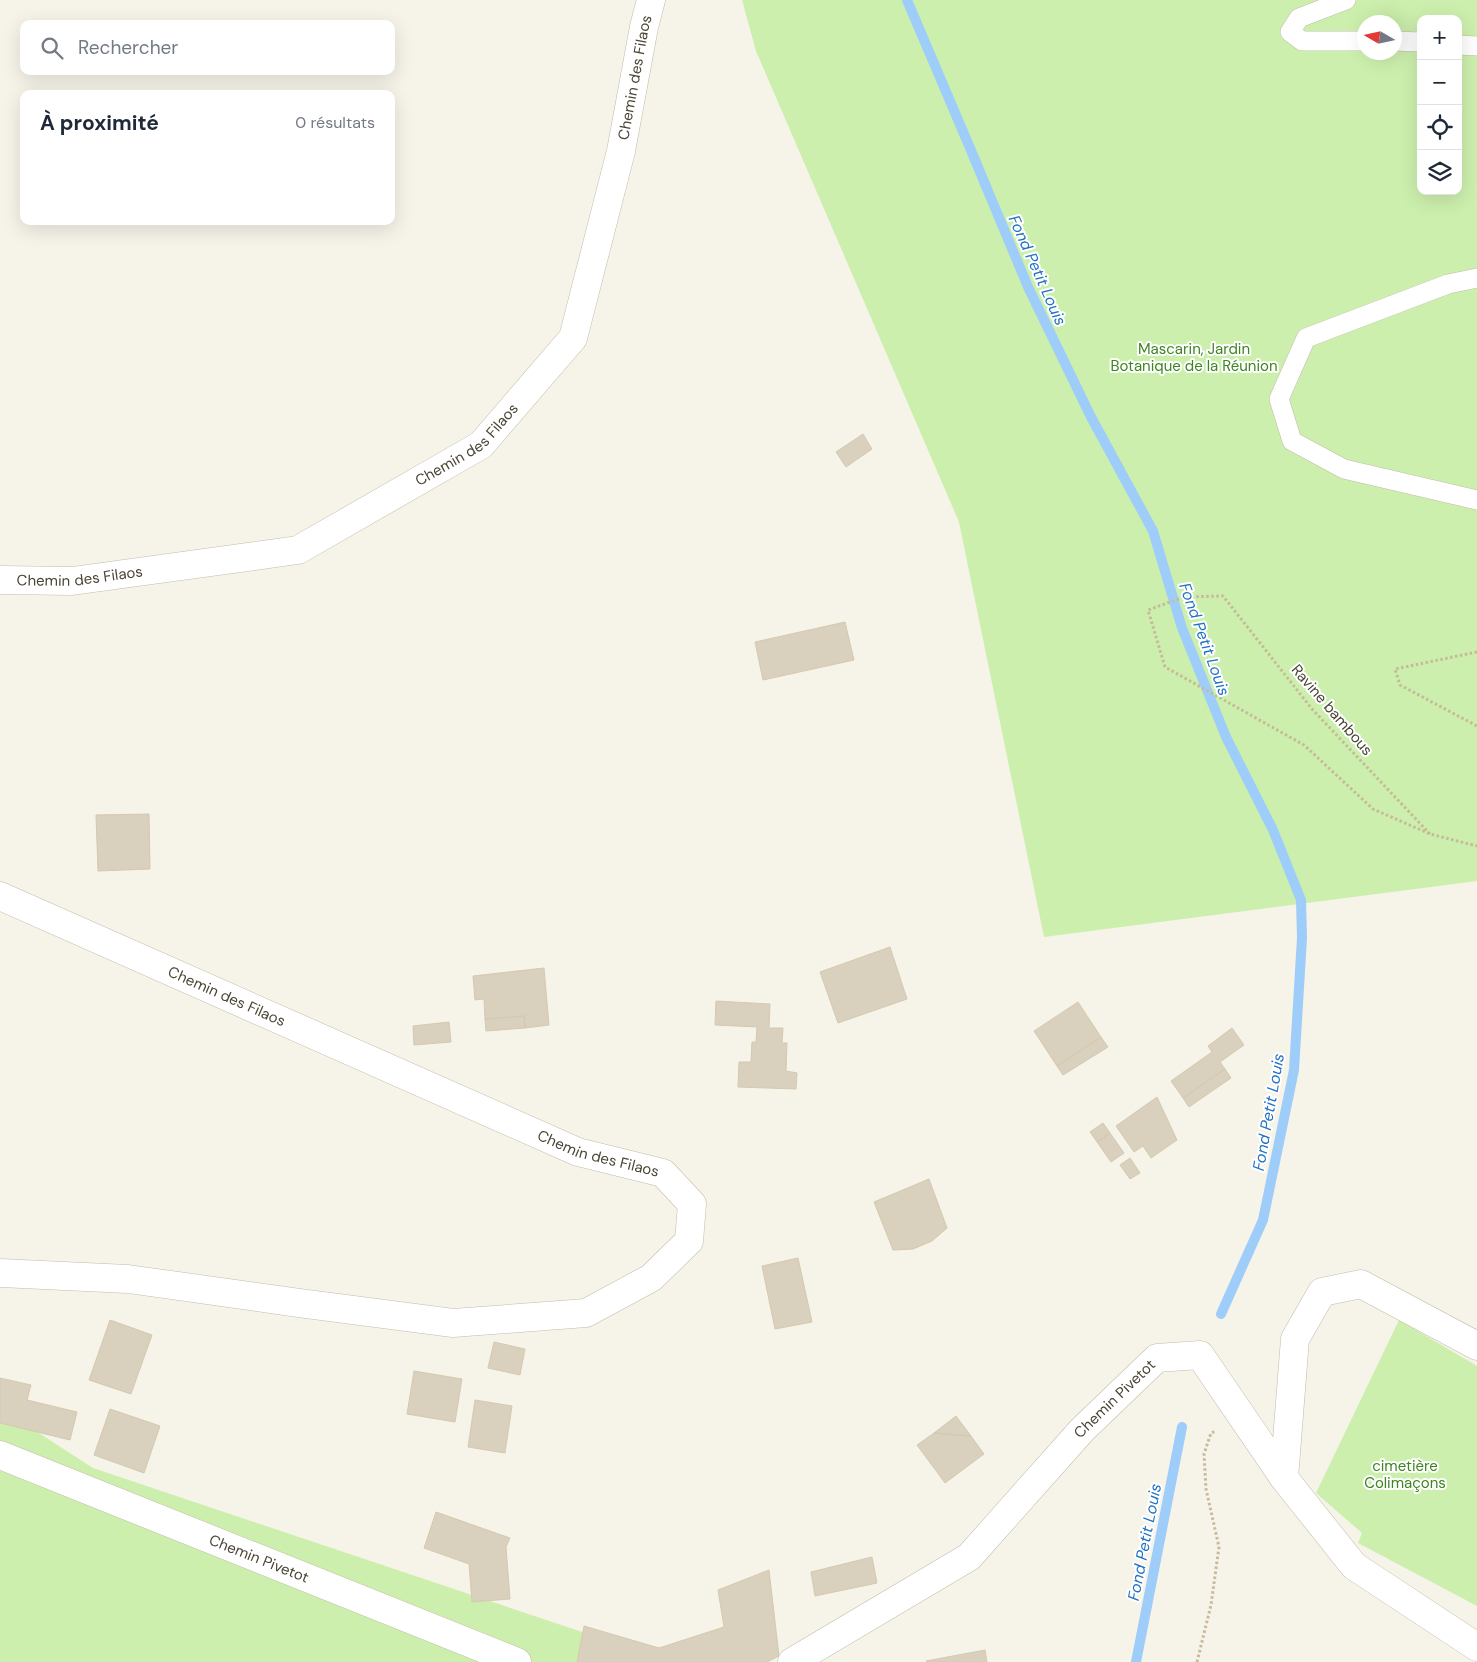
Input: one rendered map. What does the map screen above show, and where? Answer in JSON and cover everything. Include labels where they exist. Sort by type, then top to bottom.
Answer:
[{"type":"street","name":"Chemin des Filaos","points":[[0,580],[72,581],[298,550],[481,445],[573,338],[621,151],[650,0]]},
{"type":"street","name":"Chemin des Filaos","points":[[0,896],[578,1152],[663,1173],[692,1204],[689,1241],[650,1278],[586,1313],[453,1323],[128,1279],[0,1273]]},
{"type":"street","points":[[1284,1478],[1295,1339],[1322,1292],[1361,1284],[1477,1346]]},
{"type":"street","name":"Chemin Pivetot","points":[[792,1662],[969,1556],[1082,1430],[1158,1358],[1200,1355],[1284,1478],[1354,1566],[1477,1647]]},
{"type":"street","name":"Chemin Pivetot","points":[[0,1455],[517,1662]]},
{"type":"lane","points":[[1346,0],[1299,18],[1290,32],[1302,41],[1357,41]]},
{"type":"lane","points":[[1402,41],[1417,42]]},
{"type":"lane","points":[[1462,44],[1477,46]]},
{"type":"lane","points":[[1477,278],[1448,284],[1306,338],[1279,399],[1292,441],[1344,469],[1477,500]]},
{"type":"path","name":"Ravine bambous","points":[[1223,596],[1312,709],[1430,834],[1373,809],[1304,745],[1165,667],[1148,610],[1184,597],[1223,596]]},
{"type":"path","points":[[1477,652],[1395,669],[1400,686],[1477,726]]},
{"type":"path","points":[[1430,834],[1477,846]]},
{"type":"path","points":[[1197,1662],[1211,1605],[1219,1547],[1206,1489],[1204,1454],[1211,1434],[1232,1425],[1250,1429]]},
{"type":"green space","name":"Mascarin, Jardin Botanique de la Réunion","points":[[742,0],[1477,0],[1477,881],[1044,937],[959,522],[756,51]]},
{"type":"green space","name":"cimetière Colimaçons","points":[[1399,1320],[1477,1366],[1477,1606],[1358,1543],[1362,1533],[1316,1493]]},
{"type":"green space","points":[[0,1408],[93,1468],[615,1643],[645,1662],[0,1662]]},
{"type":"building","points":[[863,434],[872,449],[846,467],[836,452]]},
{"type":"building","points":[[845,622],[854,660],[763,680],[755,642]]},
{"type":"building","points":[[149,814],[150,869],[98,871],[96,815]]},
{"type":"building","points":[[890,947],[907,999],[838,1023],[820,972]]},
{"type":"building","points":[[544,968],[549,1025],[525,1028],[524,1016],[485,1019],[484,999],[475,1000],[473,976]]},
{"type":"building","points":[[716,1001],[770,1004],[769,1028],[783,1028],[782,1043],[787,1043],[786,1071],[797,1073],[796,1089],[738,1087],[739,1062],[751,1062],[752,1042],[756,1042],[757,1027],[715,1025]]},
{"type":"building","points":[[1078,1002],[1101,1037],[1057,1066],[1034,1031]]},
{"type":"building","points":[[524,1016],[525,1028],[486,1031],[485,1019]]},
{"type":"building","points":[[449,1022],[451,1042],[414,1045],[413,1026]]},
{"type":"building","points":[[1232,1028],[1244,1045],[1220,1062],[1225,1069],[1183,1098],[1171,1081],[1212,1052],[1208,1046]]},
{"type":"building","points":[[1101,1037],[1108,1047],[1063,1075],[1057,1066]]},
{"type":"building","points":[[1225,1069],[1231,1078],[1189,1107],[1183,1098]]},
{"type":"building","points":[[1157,1097],[1177,1140],[1151,1158],[1143,1146],[1134,1152],[1116,1126]]},
{"type":"building","points":[[1103,1123],[1110,1133],[1097,1142],[1090,1132]]},
{"type":"building","points":[[1110,1133],[1124,1153],[1111,1162],[1097,1142]]},
{"type":"building","points":[[1130,1158],[1140,1173],[1130,1179],[1120,1165]]},
{"type":"building","points":[[929,1179],[947,1228],[932,1241],[913,1249],[893,1250],[874,1202]]},
{"type":"building","points":[[798,1258],[812,1322],[775,1329],[762,1266]]},
{"type":"building","points":[[110,1320],[152,1335],[131,1394],[89,1380]]},
{"type":"building","points":[[494,1342],[525,1349],[520,1375],[488,1368]]},
{"type":"building","points":[[414,1371],[462,1379],[455,1422],[407,1414]]},
{"type":"building","points":[[0,1378],[31,1385],[27,1400],[77,1412],[70,1440],[0,1423]]},
{"type":"building","points":[[475,1400],[512,1406],[505,1453],[468,1447]]},
{"type":"building","points":[[110,1409],[160,1426],[144,1473],[94,1455]]},
{"type":"building","points":[[956,1416],[971,1436],[934,1433]]},
{"type":"building","points":[[934,1433],[971,1436],[984,1454],[945,1483],[917,1445]]},
{"type":"building","points":[[436,1512],[510,1538],[506,1547],[510,1599],[472,1602],[469,1564],[424,1548]]},
{"type":"building","points":[[872,1557],[877,1583],[815,1596],[811,1572]]},
{"type":"building","points":[[769,1570],[779,1656],[767,1662],[577,1662],[584,1626],[659,1648],[724,1627],[718,1590]]},
{"type":"building","points":[[985,1650],[987,1662],[926,1661]]},
{"type":"waterway","name":"Fond Petit Louis","points":[[907,0],[1028,287],[1091,417],[1153,531],[1182,628],[1226,737],[1273,830],[1301,900],[1302,938],[1294,1070],[1263,1220],[1221,1314]]},
{"type":"waterway","name":"Fond Petit Louis","points":[[1136,1662],[1182,1427]]}]
